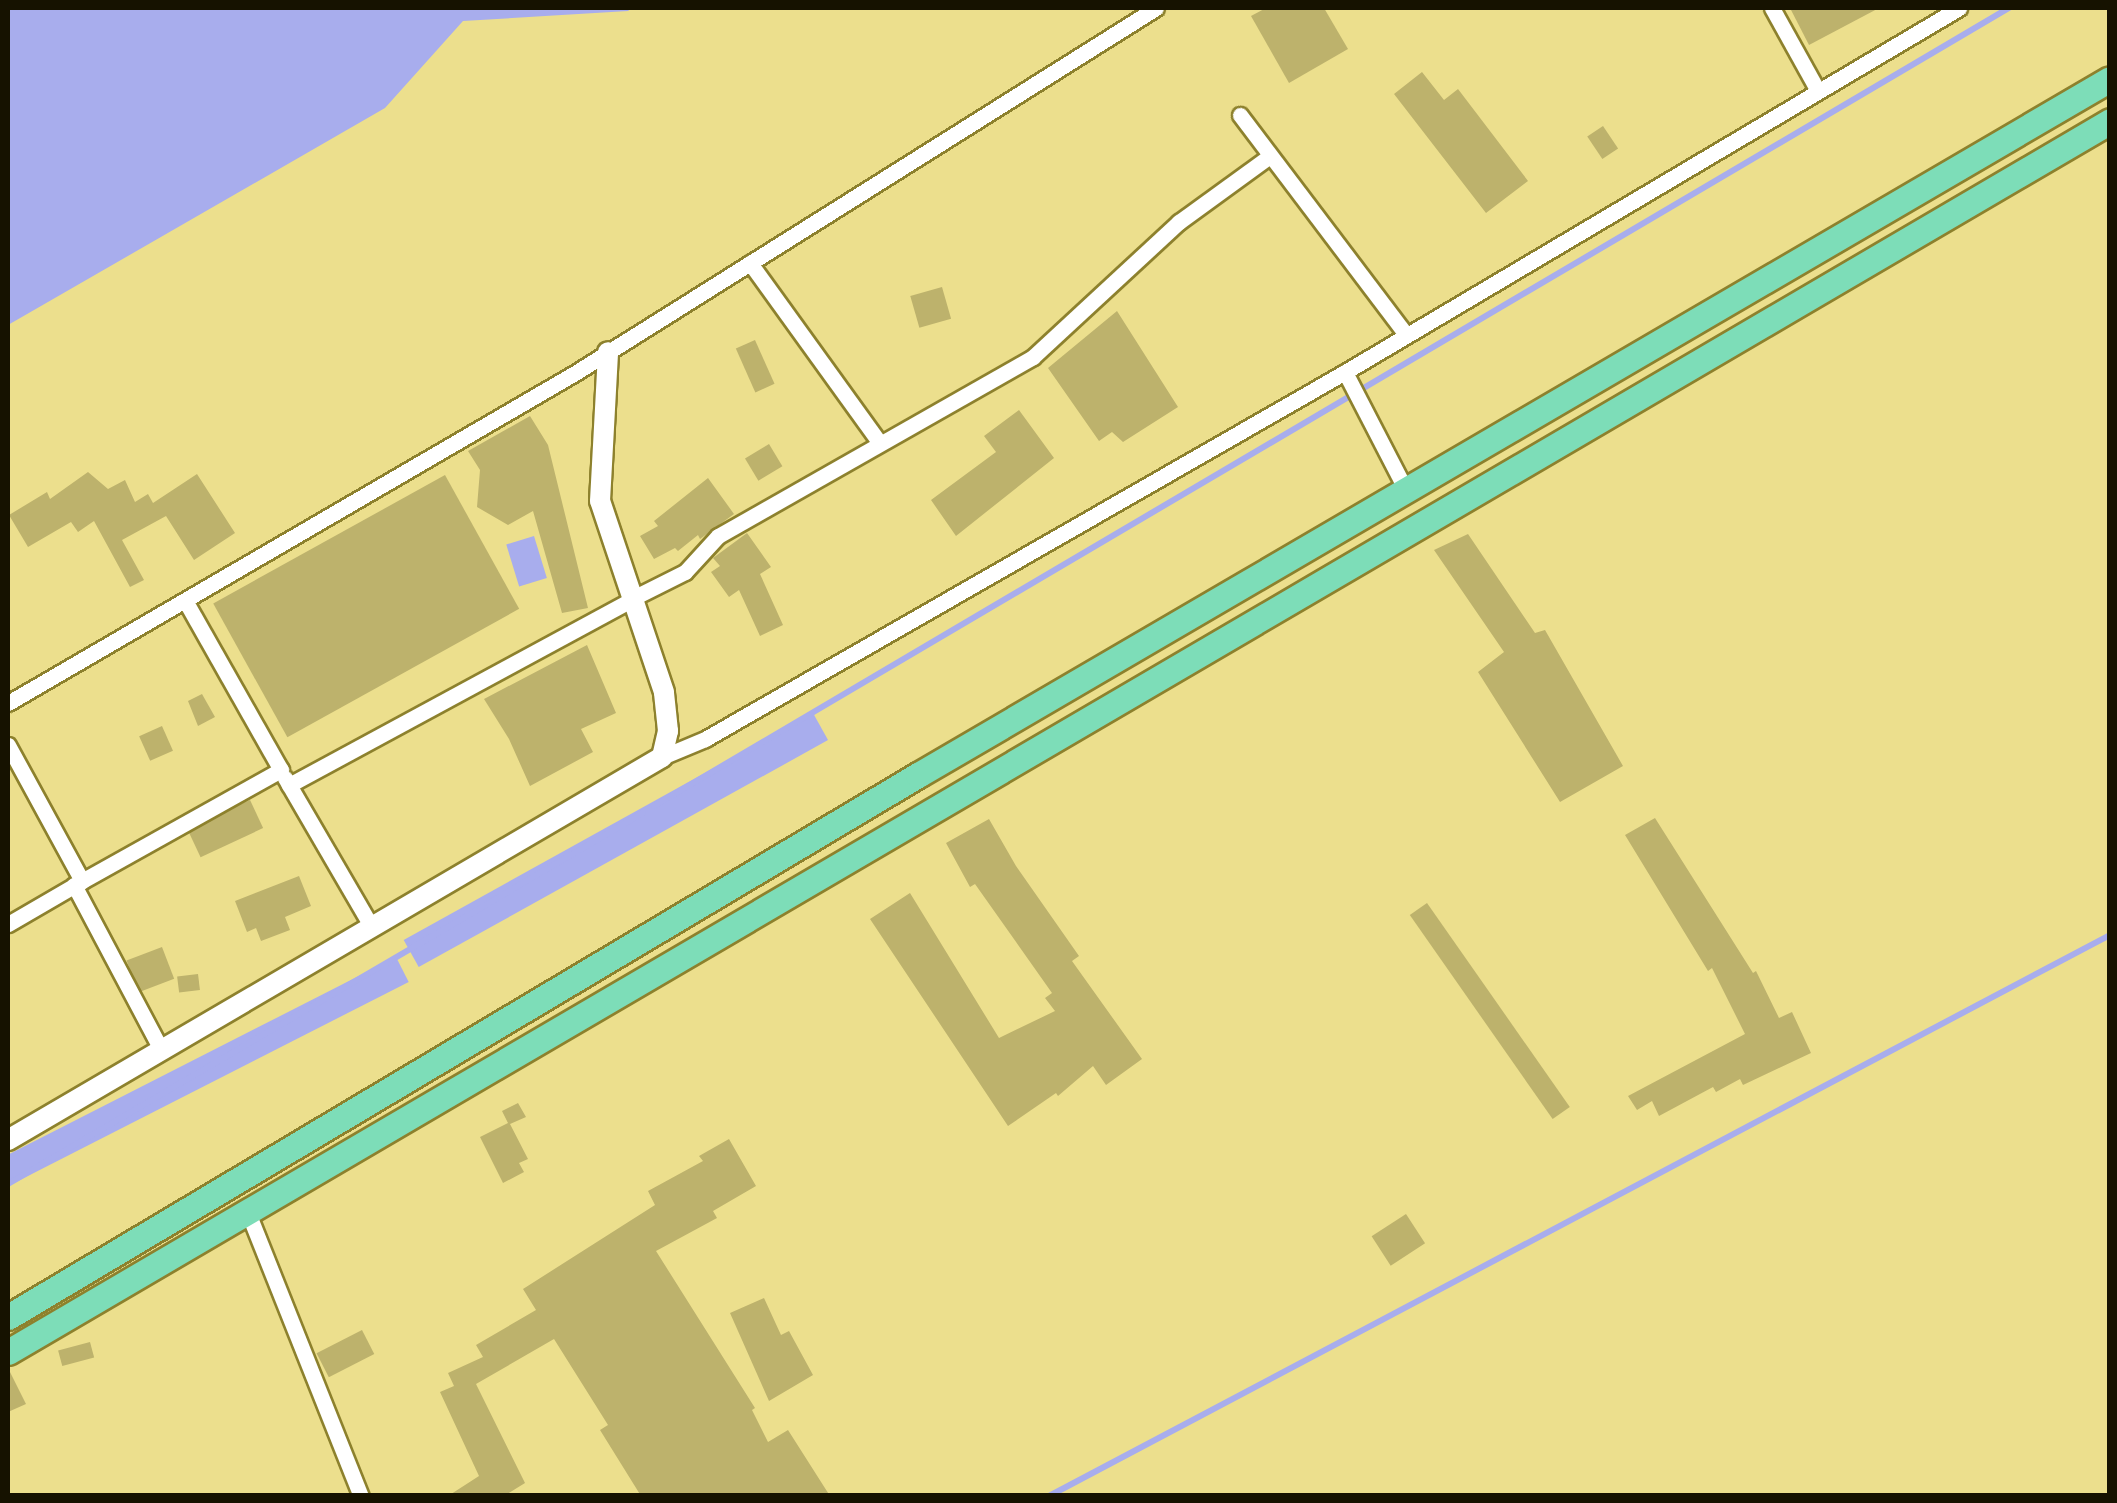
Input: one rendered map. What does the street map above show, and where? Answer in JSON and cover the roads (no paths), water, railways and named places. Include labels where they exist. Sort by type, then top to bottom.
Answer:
[{"type":"main road","points":[[8,1317],[1406,490],[2110,79]]},
{"type":"main road","points":[[8,1352],[2110,121]]},
{"type":"street","points":[[8,703],[608,352],[1156,8]]},
{"type":"street","points":[[1772,8],[1818,91]]},
{"type":"street","points":[[8,1140],[662,757],[704,739],[1344,372],[1405,332],[1960,8]]},
{"type":"street","points":[[1240,115],[1405,332]]},
{"type":"street","points":[[290,785],[684,572],[718,536],[1033,357],[1179,222],[1270,156]]},
{"type":"street","points":[[750,263],[880,443]]},
{"type":"street","points":[[608,352],[600,501],[664,692],[668,731],[662,757]]},
{"type":"street","points":[[1344,372],[1406,490]]},
{"type":"street","points":[[186,602],[371,926]]},
{"type":"street","points":[[8,745],[162,1050]]},
{"type":"street","points":[[8,924],[281,770]]},
{"type":"street","points":[[247,1210],[361,1496]]},
{"type":"water","points":[[8,8],[631,8],[463,21],[385,108],[8,325]]},
{"type":"water","points":[[534,536],[547,578],[519,587],[506,544]]},
{"type":"water","points":[[813,713],[828,740],[419,967],[404,940]]},
{"type":"water","points":[[396,957],[409,982],[8,1186],[8,1155]]},
{"type":"waterway","points":[[654,806],[2009,8]]},
{"type":"waterway","points":[[8,1184],[643,813]]},
{"type":"waterway","points":[[1049,1496],[2110,935]]}]
